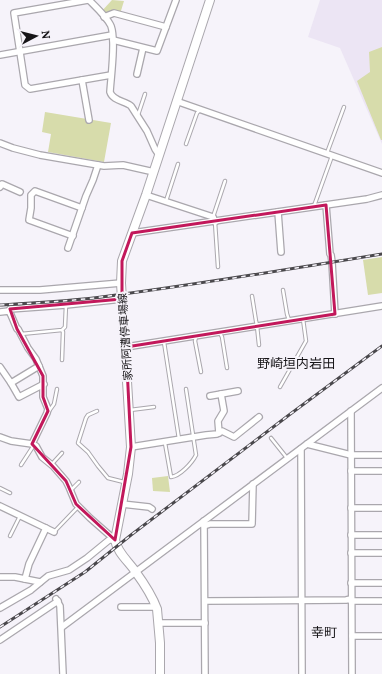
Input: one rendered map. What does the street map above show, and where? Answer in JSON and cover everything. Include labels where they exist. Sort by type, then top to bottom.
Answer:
[{"type":"main road","name":"家所阿漕停車場線","points":[[115,540],[131,447],[121,283],[122,261],[154,172],[210,0]]},
{"type":"main road","points":[[115,540],[116,547],[136,572],[156,607],[160,642],[160,674]]},
{"type":"street","points":[[111,75],[30,89],[25,85],[14,13],[88,0],[104,17],[111,28],[113,38],[111,75],[110,92],[112,96],[128,103],[131,106],[147,131],[159,155]]},
{"type":"street","points":[[0,55],[113,38],[157,51],[176,0]]},
{"type":"street","points":[[104,17],[114,13],[166,27]]},
{"type":"street","points":[[137,74],[143,48]]},
{"type":"street","points":[[82,80],[89,120]]},
{"type":"street","points":[[176,101],[382,173]]},
{"type":"street","points":[[0,143],[40,155],[104,166],[123,165],[154,172]]},
{"type":"street","points":[[68,248],[98,165]]},
{"type":"street","points":[[1,184],[20,192]]},
{"type":"street","points":[[73,236],[29,220],[31,195],[35,191],[82,208]]},
{"type":"street","points":[[146,195],[214,219]]},
{"type":"street","points":[[132,233],[214,219],[278,212],[367,199],[382,195]]},
{"type":"street","points":[[326,205],[330,254],[332,255],[335,314]]},
{"type":"street","points":[[278,212],[281,252]]},
{"type":"street","points":[[0,290],[40,290],[121,283]]},
{"type":"street","points":[[0,312],[9,311],[10,309],[122,299]]},
{"type":"street","points":[[126,347],[382,306]]},
{"type":"street","points":[[9,311],[17,329],[36,359],[43,376],[43,397],[48,409],[33,444]]},
{"type":"street","points":[[11,383],[39,366]]},
{"type":"street","points":[[0,367],[19,397],[44,384]]},
{"type":"street","points":[[62,627],[204,524],[287,458],[382,388]]},
{"type":"street","points":[[210,396],[238,391]]},
{"type":"street","points":[[219,433],[218,421],[224,411],[221,394]]},
{"type":"street","points":[[351,411],[352,674]]},
{"type":"street","points":[[131,447],[217,434],[222,431],[232,439],[259,417]]},
{"type":"street","points":[[0,438],[33,444],[42,457],[52,465],[66,482],[76,504],[115,540]]},
{"type":"street","points":[[307,444],[351,454],[382,455]]},
{"type":"street","points":[[301,449],[302,674]]},
{"type":"street","points":[[351,471],[382,471]]},
{"type":"street","points":[[204,524],[252,524],[253,484]]},
{"type":"street","points":[[122,504],[149,506],[152,509]]},
{"type":"street","points":[[0,506],[54,532]]},
{"type":"street","points":[[351,508],[382,508]]},
{"type":"street","points":[[204,524],[205,674]]},
{"type":"street","points":[[25,579],[29,564],[46,528]]},
{"type":"street","points":[[351,535],[382,535]]},
{"type":"street","points":[[0,608],[31,590],[48,576],[69,570],[88,558],[109,540],[115,540]]},
{"type":"street","points":[[351,553],[382,553]]},
{"type":"street","points":[[0,577],[40,582]]},
{"type":"street","points":[[351,583],[382,583]]},
{"type":"street","points":[[0,640],[57,600],[60,606],[62,627],[63,674]]},
{"type":"street","points":[[205,601],[382,601]]},
{"type":"street","points":[[122,607],[156,607]]},
{"type":"street","points":[[158,623],[205,623]]},
{"type":"street","points":[[352,636],[382,636]]},
{"type":"lane","points":[[137,116],[145,94]]},
{"type":"lane","points":[[314,207],[344,107]]},
{"type":"lane","points":[[186,144],[197,113],[200,109]]},
{"type":"lane","points":[[166,202],[178,164]]},
{"type":"lane","points":[[218,267],[214,219],[225,181]]},
{"type":"lane","points":[[283,290],[289,321]]},
{"type":"lane","points":[[252,296],[259,345]]},
{"type":"lane","points":[[62,360],[62,330],[65,327],[66,305]]},
{"type":"lane","points":[[280,387],[306,341],[303,319]]},
{"type":"lane","points":[[21,334],[62,330]]},
{"type":"lane","points":[[220,332],[227,368]]},
{"type":"lane","points":[[196,336],[195,341],[201,372]]},
{"type":"lane","points":[[164,341],[179,439]]},
{"type":"lane","points":[[47,412],[54,404],[57,389]]},
{"type":"lane","points":[[165,442],[171,477],[176,476],[193,460],[196,455],[186,389]]},
{"type":"lane","points":[[129,410],[154,407]]},
{"type":"lane","points":[[97,411],[88,415],[86,418],[78,443],[88,452],[108,478],[126,483]]},
{"type":"lane","points":[[271,438],[287,458]]},
{"type":"lane","points":[[21,466],[33,444]]},
{"type":"lane","points":[[52,465],[62,453]]},
{"type":"lane","points":[[71,491],[79,482]]},
{"type":"lane","points":[[0,488],[10,493]]},
{"type":"lane","points":[[54,532],[79,507]]},
{"type":"lane","points":[[10,536],[20,515]]},
{"type":"highlighted area","points":[[326,205],[335,314],[126,347],[131,447],[115,540],[76,504],[66,481],[32,444],[48,411],[43,397],[43,376],[17,329],[10,309],[122,299],[122,261],[132,233]]},
{"type":"shaded area","points":[[320,0],[382,0],[382,144],[340,48],[308,37]]},
{"type":"green space","points":[[112,0],[124,1],[120,14],[104,17],[100,13]]},
{"type":"green space","points":[[382,47],[381,140],[357,81],[370,72],[369,52]]},
{"type":"green space","points":[[45,112],[111,123],[104,162],[48,152],[51,134],[42,132]]},
{"type":"green space","points":[[382,257],[382,293],[368,295],[363,260]]},
{"type":"green space","points":[[168,476],[170,492],[153,491],[152,478]]},
{"type":"railway","points":[[0,305],[68,301],[109,296],[382,254]]},
{"type":"railway","points":[[0,627],[85,572],[131,535],[382,346]]},
{"type":"district","name":"野崎垣内岩田","points":[[296,363]]},
{"type":"district","name":"幸町","points":[[324,632]]}]
